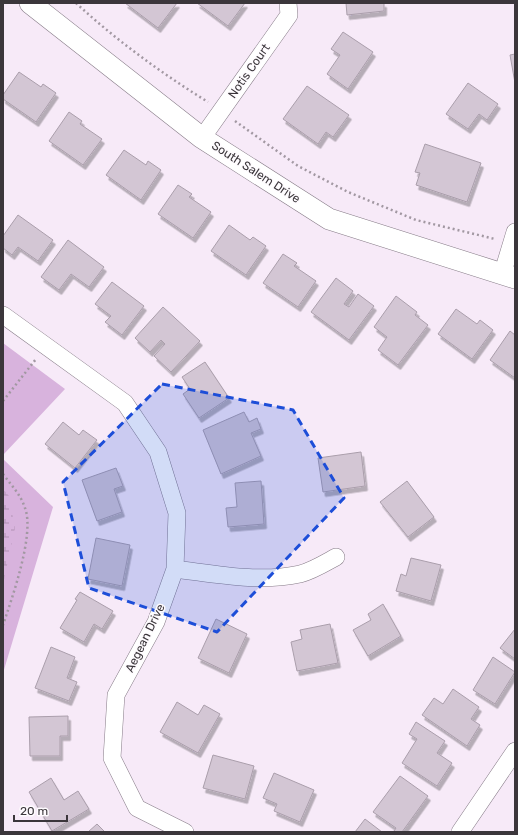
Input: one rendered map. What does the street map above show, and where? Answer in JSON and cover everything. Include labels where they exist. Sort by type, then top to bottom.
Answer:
[{"type":"street","name":"South Salem Drive","points":[[30,3],[202,138],[329,219],[508,277]]},
{"type":"street","name":"Notis Court","points":[[202,138],[288,16],[288,3]]},
{"type":"street","points":[[508,277],[513,238]]},
{"type":"street","name":"Aegean Drive","points":[[3,315],[125,403],[158,452],[177,513],[175,569],[156,622],[116,695],[112,758],[136,808],[185,832]]},
{"type":"street","points":[[175,569],[244,577],[278,577],[301,573],[336,557]]},
{"type":"street","points":[[460,832],[515,751]]},
{"type":"path","points":[[76,3],[100,25],[186,88],[298,166],[348,192],[416,220],[513,238]]},
{"type":"path","points":[[3,402],[46,346]]},
{"type":"path","points":[[3,474],[18,493],[26,508],[28,524],[26,543],[3,625]]},
{"type":"highlighted area","points":[[162,384],[293,410],[344,498],[217,632],[89,588],[63,482]]},
{"type":"green space","points":[[3,343],[65,389],[3,455]]},
{"type":"green space","points":[[3,459],[53,507],[3,673]]},
{"type":"green space","points":[[3,489],[9,496],[15,528],[3,584]]},
{"type":"building","points":[[125,3],[177,3],[158,28]]},
{"type":"building","points":[[197,3],[245,3],[228,26]]},
{"type":"building","points":[[346,3],[384,3],[384,11],[347,15]]},
{"type":"building","points":[[343,32],[373,52],[348,89],[327,74],[340,55],[331,49]]},
{"type":"building","points":[[515,54],[515,83],[510,55]]},
{"type":"building","points":[[19,72],[41,87],[43,84],[56,93],[36,122],[3,99],[3,95]]},
{"type":"building","points":[[468,83],[498,104],[487,120],[479,114],[468,129],[446,114]]},
{"type":"building","points":[[307,86],[349,115],[333,137],[326,132],[318,144],[283,119]]},
{"type":"building","points":[[69,112],[82,121],[80,124],[102,139],[83,165],[49,141]]},
{"type":"building","points":[[425,144],[481,163],[467,202],[416,185],[420,173],[415,172]]},
{"type":"building","points":[[124,150],[146,165],[148,161],[161,170],[141,200],[106,175]]},
{"type":"building","points":[[178,185],[192,194],[189,197],[211,212],[193,238],[158,214]]},
{"type":"building","points":[[18,215],[53,240],[38,261],[18,247],[12,255],[3,248],[3,236]]},
{"type":"building","points":[[229,225],[250,240],[253,237],[266,246],[246,275],[211,251]]},
{"type":"building","points":[[68,240],[104,267],[89,287],[71,274],[59,290],[41,277]]},
{"type":"building","points":[[283,254],[297,263],[294,266],[316,281],[298,307],[263,283]]},
{"type":"building","points":[[336,278],[353,291],[344,304],[349,307],[358,294],[374,306],[349,340],[311,312]]},
{"type":"building","points":[[112,282],[144,306],[122,335],[105,322],[111,316],[95,304]]},
{"type":"building","points":[[396,296],[417,312],[415,315],[428,325],[398,365],[378,350],[387,337],[374,327]]},
{"type":"building","points":[[163,307],[200,341],[171,372],[154,356],[165,344],[161,340],[150,352],[135,338]]},
{"type":"building","points":[[456,309],[477,324],[480,320],[493,330],[472,359],[438,334]]},
{"type":"building","points":[[510,331],[515,335],[515,378],[490,360]]},
{"type":"building","points":[[205,362],[229,398],[199,418],[183,394],[190,389],[182,377]]},
{"type":"building","points":[[244,412],[249,422],[257,418],[261,429],[251,433],[261,456],[221,474],[203,430]]},
{"type":"building","points":[[63,422],[79,435],[83,430],[97,440],[75,468],[45,444]]},
{"type":"building","points":[[361,452],[365,486],[323,492],[318,458]]},
{"type":"building","points":[[116,468],[123,486],[114,489],[122,512],[97,521],[82,480]]},
{"type":"building","points":[[261,481],[264,524],[228,527],[226,508],[237,507],[235,483]]},
{"type":"building","points":[[407,481],[434,517],[408,537],[380,502]]},
{"type":"building","points":[[96,538],[130,545],[122,586],[88,579]]},
{"type":"building","points":[[411,558],[441,565],[431,601],[396,591],[401,574],[406,576]]},
{"type":"building","points":[[80,592],[113,611],[102,629],[94,624],[84,642],[60,628],[77,600],[75,599]]},
{"type":"building","points":[[383,604],[401,636],[368,656],[353,630],[371,620],[368,614]]},
{"type":"building","points":[[216,619],[247,634],[229,673],[198,658]]},
{"type":"building","points":[[330,624],[338,663],[297,671],[291,642],[302,639],[300,630]]},
{"type":"building","points":[[515,629],[515,659],[500,648]]},
{"type":"building","points":[[51,647],[75,657],[67,678],[77,682],[69,701],[35,688]]},
{"type":"building","points":[[493,657],[515,672],[495,704],[473,690]]},
{"type":"building","points":[[453,689],[479,707],[471,719],[480,725],[467,746],[422,715],[434,698],[443,704]]},
{"type":"building","points":[[177,702],[198,715],[204,705],[220,714],[198,753],[160,732]]},
{"type":"building","points":[[68,716],[68,736],[60,736],[60,756],[30,756],[29,717]]},
{"type":"building","points":[[416,722],[445,741],[437,753],[452,763],[437,786],[402,763],[417,739],[409,734]]},
{"type":"building","points":[[213,755],[254,766],[245,799],[203,788]]},
{"type":"building","points":[[274,773],[314,790],[300,822],[274,811],[277,804],[263,798]]},
{"type":"building","points":[[400,776],[428,796],[402,832],[395,832],[394,831],[396,828],[373,812]]},
{"type":"building","points":[[51,778],[64,800],[78,791],[89,809],[52,831],[29,792]]},
{"type":"building","points":[[365,819],[382,832],[355,832]]},
{"type":"building","points":[[97,824],[105,832],[88,832]]}]
